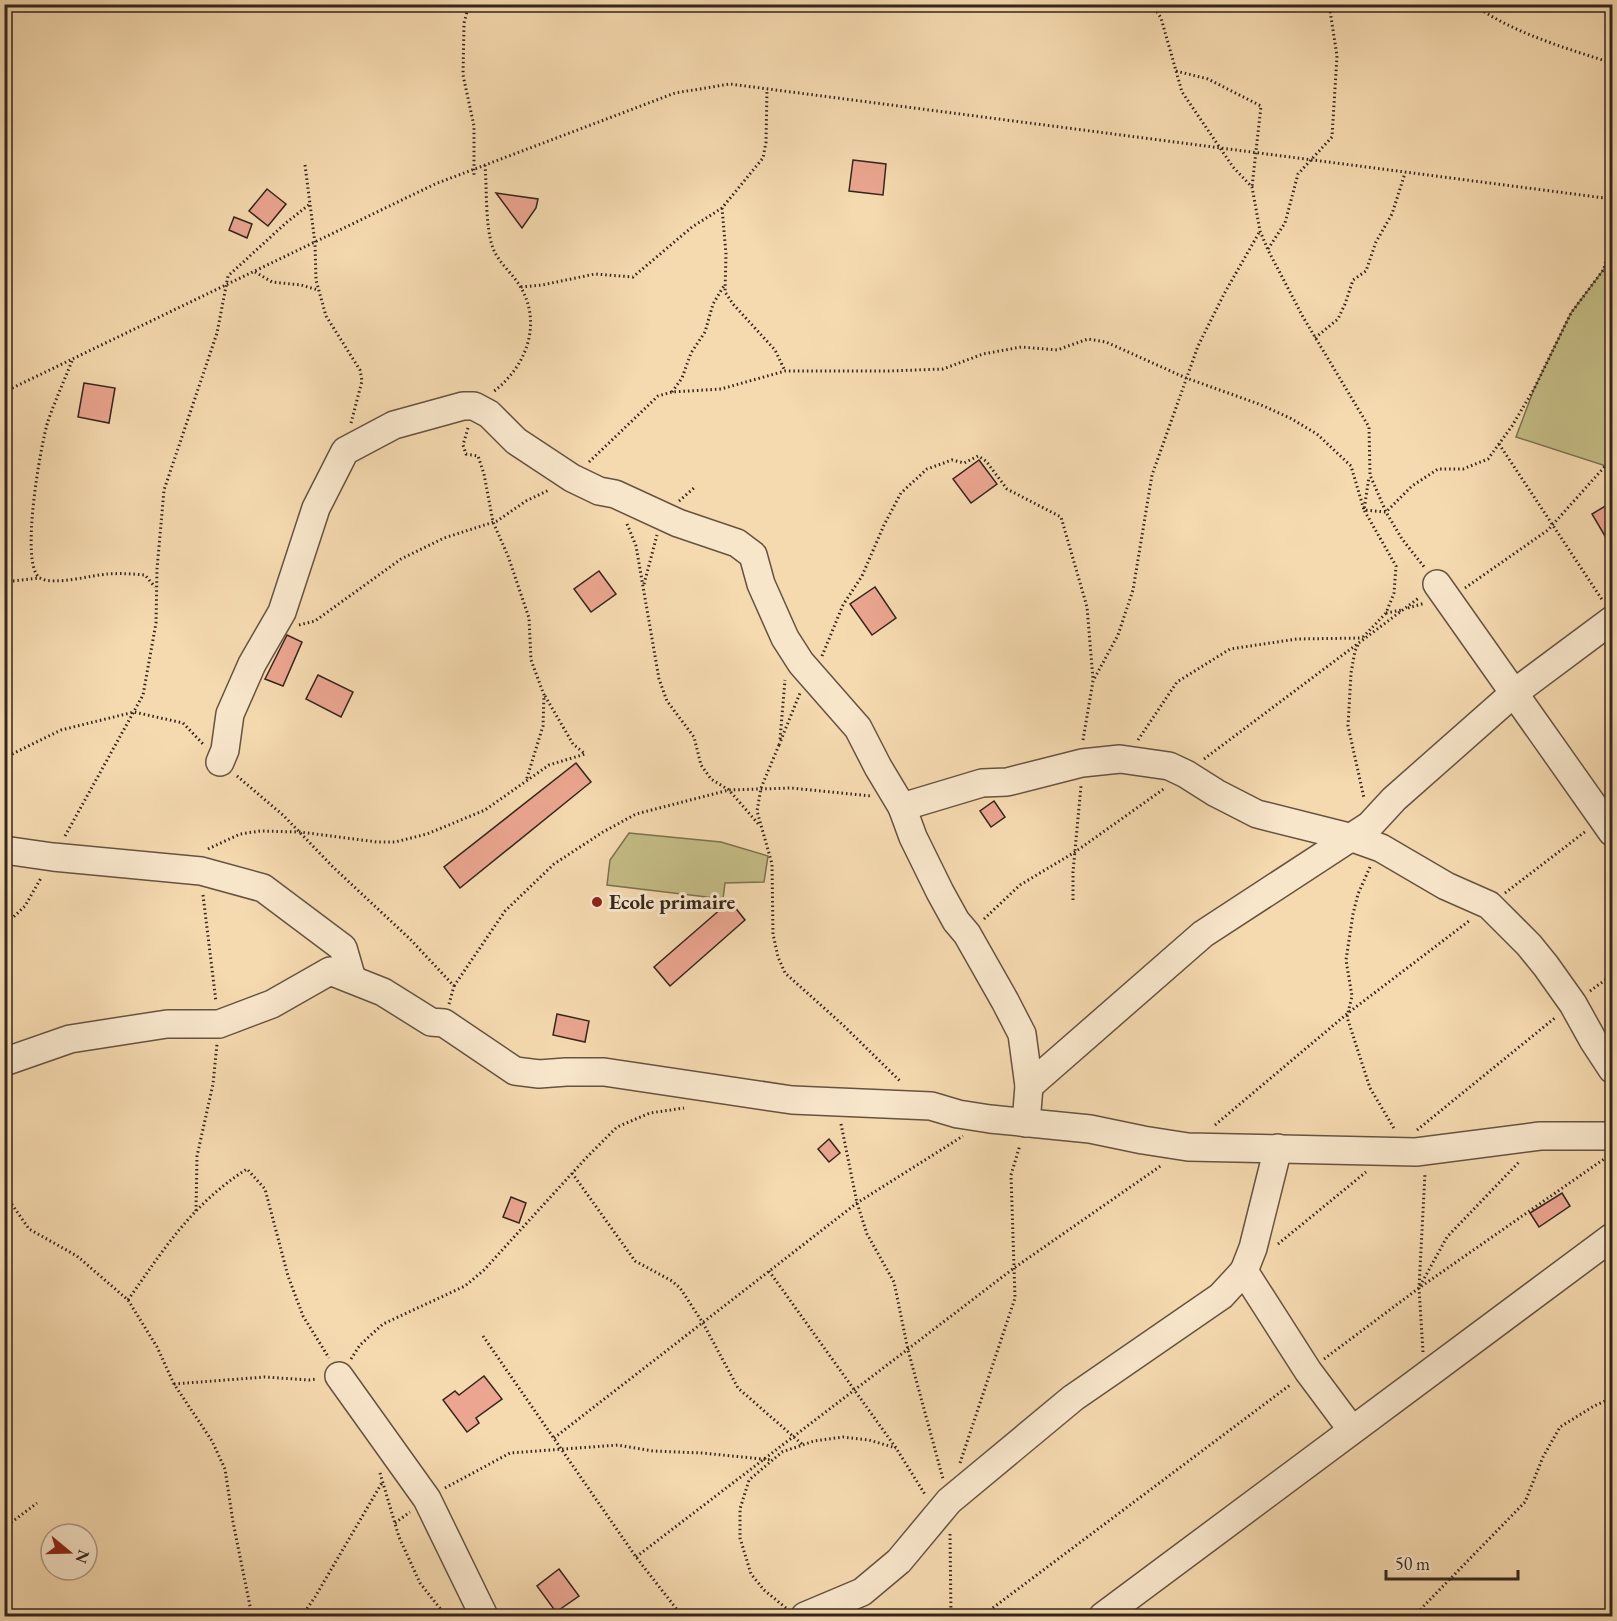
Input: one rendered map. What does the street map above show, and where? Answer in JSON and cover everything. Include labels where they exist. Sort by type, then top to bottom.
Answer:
[{"type":"street","points":[[220,762],[225,750],[230,714],[252,664],[282,612],[315,508],[345,451],[394,425],[463,406],[474,406],[489,414],[516,441],[572,478],[599,491],[615,494],[678,523],[737,543],[753,555],[761,584],[785,638],[801,663],[798,676],[858,728],[902,807],[913,837],[940,892],[956,921],[967,934],[1022,1034],[1029,1086],[1026,1123]]},
{"type":"street","points":[[1441,590],[1608,825]]},
{"type":"street","points":[[1029,1086],[1203,934],[1368,837],[1394,799],[1514,693],[1610,613]]},
{"type":"street","points":[[902,807],[982,783],[1006,782],[1082,763],[1120,759],[1169,766],[1257,814],[1368,837],[1446,886],[1489,905],[1529,945],[1573,1004],[1612,1069]]},
{"type":"street","points":[[4,850],[53,857],[174,867],[201,871],[262,888],[344,948],[352,979]]},
{"type":"street","points":[[4,1062],[70,1039],[167,1024],[219,1024],[272,1004],[330,971],[383,992],[431,1022],[444,1023],[515,1071],[539,1074],[604,1072],[792,1101],[931,1106],[958,1114],[1090,1129],[1188,1147],[1404,1147],[1540,1136],[1612,1136]]},
{"type":"street","points":[[796,1613],[862,1592],[899,1561],[943,1508],[1073,1398],[1221,1296],[1244,1271],[1253,1248],[1278,1148]]},
{"type":"street","points":[[1103,1617],[1612,1237]]},
{"type":"street","points":[[1244,1271],[1308,1371],[1352,1430]]},
{"type":"street","points":[[339,1376],[427,1499],[484,1617]]},
{"type":"path","points":[[469,4],[464,23],[462,75],[474,126],[474,176]]},
{"type":"path","points":[[1152,4],[1161,18],[1182,92],[1233,167],[1252,187]]},
{"type":"path","points":[[1268,250],[1285,223],[1298,174],[1332,137],[1336,56],[1329,4]]},
{"type":"path","points":[[1473,4],[1491,18],[1574,51],[1612,63]]},
{"type":"path","points":[[1176,71],[1208,79],[1261,106],[1252,187],[1260,231],[1315,338],[1369,427],[1370,475],[1364,510]]},
{"type":"path","points":[[4,392],[435,184],[675,93],[730,84],[1612,199]]},
{"type":"path","points":[[521,287],[595,274],[633,277],[692,227],[722,208],[763,159],[766,142],[767,89]]},
{"type":"path","points":[[305,165],[315,243],[315,280],[326,316],[360,370],[362,381],[345,451]]},
{"type":"path","points":[[174,867],[240,834],[260,831],[300,832],[377,842],[395,842],[427,834],[485,810],[549,765],[585,754],[573,744],[544,695],[531,660],[530,618],[493,522],[484,474],[478,456],[466,454],[463,445],[474,406],[507,381],[518,364],[528,341],[532,324],[521,287],[493,250],[489,234],[485,165]]},
{"type":"path","points":[[1315,338],[1338,319],[1353,280],[1366,271],[1376,242],[1392,214],[1405,172]]},
{"type":"path","points":[[4,926],[25,906],[143,695],[156,623],[156,589],[164,490],[217,333],[228,276],[310,204]]},
{"type":"path","points":[[1386,512],[1412,486],[1438,470],[1463,469],[1488,459],[1512,426],[1534,389],[1571,313],[1604,269],[1609,213],[1612,204]]},
{"type":"path","points":[[722,208],[726,254],[725,292],[775,350],[785,371]]},
{"type":"path","points":[[1093,681],[1118,635],[1133,590],[1152,475],[1186,378],[1198,346],[1224,294],[1260,231]]},
{"type":"path","points":[[255,272],[272,282],[302,285],[318,290]]},
{"type":"path","points":[[672,392],[682,378],[691,353],[705,332],[713,304],[725,284]]},
{"type":"path","points":[[273,630],[315,621],[401,559],[444,538],[493,522],[526,501],[572,478],[658,396],[672,392],[721,388],[785,371],[943,369],[983,354],[1021,347],[1057,350],[1088,339],[1106,342],[1186,378],[1259,404],[1290,418],[1317,434],[1351,466],[1364,510],[1396,566],[1394,593],[1386,613],[1363,638],[1355,651],[1351,673],[1348,726],[1368,837],[1365,877],[1353,914],[1346,960],[1352,996],[1347,1017],[1370,1088],[1404,1147],[1422,1156],[1425,1176],[1419,1288],[1425,1377]]},
{"type":"path","points":[[40,578],[34,572],[31,534],[36,476],[48,422],[72,359]]},
{"type":"path","points":[[1499,444],[1610,613]]},
{"type":"path","points":[[779,745],[798,676],[824,654],[843,605],[862,576],[901,493],[927,469],[952,460],[964,463],[978,456],[986,461],[1007,489],[1061,517],[1087,607],[1093,681],[1083,741],[1073,900]]},
{"type":"path","points":[[1370,475],[1386,512],[1402,539],[1441,590],[1454,594],[1468,587],[1552,525],[1612,460]]},
{"type":"path","points":[[615,494],[636,546],[659,679],[667,701],[693,737],[701,765],[711,779],[729,790],[761,828]]},
{"type":"path","points":[[1364,510],[1386,512]]},
{"type":"path","points":[[4,582],[40,578],[52,581],[108,574],[138,574],[145,575],[156,589]]},
{"type":"path","points":[[1386,613],[1421,605],[1441,590]]},
{"type":"path","points":[[1120,759],[1144,733],[1177,682],[1230,649],[1297,639],[1363,638]]},
{"type":"path","points":[[798,676],[798,698],[761,788],[757,811],[772,864],[773,934],[778,957],[785,973],[905,1085]]},
{"type":"path","points":[[526,782],[543,726],[544,695]]},
{"type":"path","points":[[4,759],[61,730],[134,712],[183,723],[220,762],[284,816],[410,939],[454,986]]},
{"type":"path","points":[[444,1023],[454,986],[505,911],[554,864],[603,832],[636,814],[729,790],[761,788],[791,788],[885,797],[902,807]]},
{"type":"path","points":[[1215,1125],[1348,1013],[1489,905],[1608,825]]},
{"type":"path","points":[[1271,1249],[1404,1147],[1573,1004],[1612,975]]},
{"type":"path","points":[[838,1103],[857,1203],[867,1234],[894,1282],[943,1508],[951,1617]]},
{"type":"path","points":[[174,1384],[265,1377],[309,1380],[339,1376],[360,1345],[383,1324],[465,1286],[484,1270],[572,1173],[617,1128],[650,1113],[694,1106]]},
{"type":"path","points":[[555,1438],[857,1203],[990,1119]]},
{"type":"path","points":[[943,1508],[1015,1298],[1011,1175],[1026,1123]]},
{"type":"path","points":[[1419,1288],[1447,1237],[1529,1153],[1540,1136]]},
{"type":"path","points":[[636,1557],[1014,1268],[1188,1147]]},
{"type":"path","points":[[128,1300],[184,1222],[225,1183],[246,1169],[265,1189],[288,1276],[303,1316],[339,1376]]},
{"type":"path","points":[[572,1173],[635,1261],[672,1281],[680,1288],[703,1323],[738,1388],[803,1445]]},
{"type":"path","points":[[4,1193],[29,1229],[77,1256],[128,1300],[157,1347],[174,1384],[212,1441],[225,1469],[252,1617]]},
{"type":"path","points":[[769,1271],[896,1448],[943,1508]]},
{"type":"path","points":[[483,1336],[636,1557],[682,1617]]},
{"type":"path","points":[[1414,1617],[1524,1502],[1560,1427],[1612,1398]]},
{"type":"path","points":[[796,1613],[764,1590],[751,1574],[741,1538],[740,1509],[749,1480],[782,1452],[803,1445],[843,1437],[869,1440],[896,1448]]},
{"type":"path","points":[[395,1523],[439,1491],[510,1453],[618,1445],[653,1451],[772,1460]]},
{"type":"path","points":[[379,1471],[399,1537],[420,1583],[446,1617]]},
{"type":"path","points":[[302,1617],[383,1481]]},
{"type":"path","points":[[4,1528],[37,1503]]},
{"type":"shaded area","points":[[1609,213],[1612,213],[1612,468],[1516,437],[1534,389],[1571,313],[1604,269]]},
{"type":"shaded area","points":[[629,833],[721,842],[768,856],[764,882],[725,883],[723,899],[607,885],[610,860]]},
{"type":"building","points":[[853,160],[886,164],[883,195],[849,191]]},
{"type":"building","points":[[267,189],[286,204],[268,226],[249,211]]},
{"type":"building","points":[[496,193],[538,199],[536,208],[522,228]]},
{"type":"building","points":[[234,217],[252,224],[247,238],[229,230]]},
{"type":"building","points":[[84,383],[115,388],[109,423],[78,417]]},
{"type":"building","points":[[979,460],[997,484],[971,503],[953,479]]},
{"type":"building","points":[[1612,502],[1612,548],[1592,514]]},
{"type":"building","points":[[599,571],[616,594],[591,612],[574,589]]},
{"type":"building","points":[[875,587],[896,618],[872,635],[850,604]]},
{"type":"building","points":[[287,635],[302,642],[283,686],[265,679]]},
{"type":"building","points":[[318,675],[353,692],[341,717],[306,699]]},
{"type":"building","points":[[576,763],[591,782],[460,888],[444,867]]},
{"type":"building","points":[[994,801],[1005,817],[991,827],[980,811]]},
{"type":"building","points":[[730,901],[745,920],[670,986],[654,967]]},
{"type":"building","points":[[557,1014],[589,1021],[585,1042],[553,1035]]},
{"type":"building","points":[[829,1139],[840,1153],[829,1162],[818,1149]]},
{"type":"building","points":[[1562,1193],[1570,1206],[1539,1227],[1530,1213]]},
{"type":"building","points":[[511,1197],[526,1203],[519,1223],[503,1217]]},
{"type":"building","points":[[484,1376],[502,1399],[476,1418],[479,1423],[467,1432],[443,1400],[455,1391],[459,1395]]},
{"type":"building","points":[[559,1569],[579,1596],[556,1612],[537,1586]]},
{"type":"place","name":"Ecole primaire","points":[[597,902]]}]
